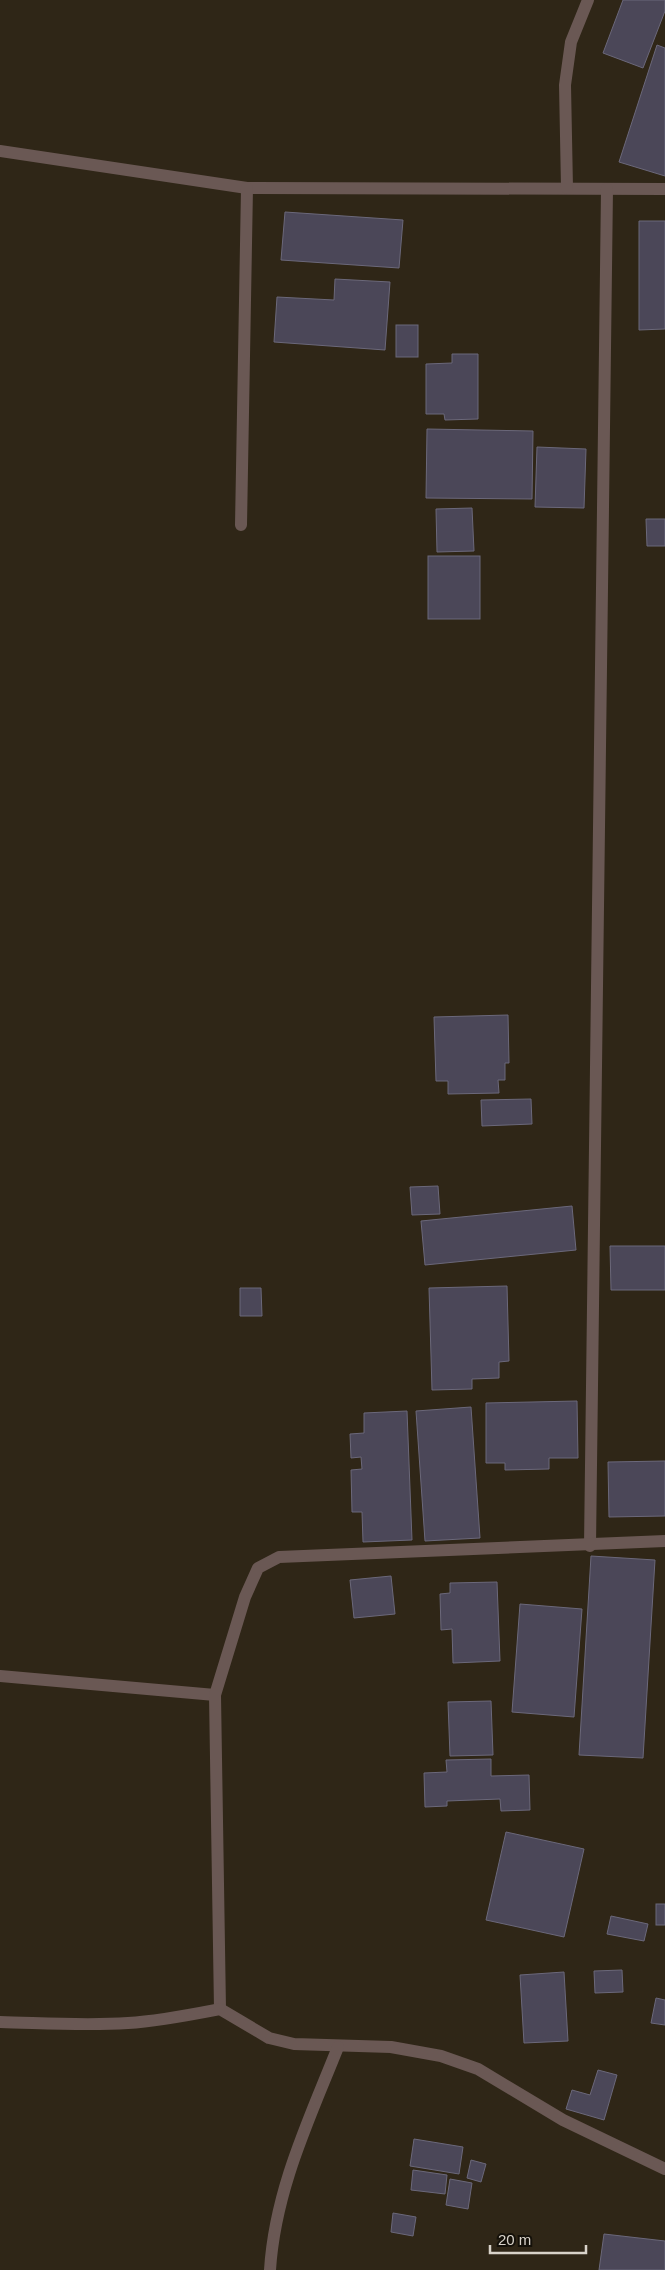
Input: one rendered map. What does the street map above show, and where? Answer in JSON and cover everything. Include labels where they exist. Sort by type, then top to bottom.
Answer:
[{"type":"street","points":[[566,188],[565,85],[571,42],[588,0]]},
{"type":"street","points":[[0,151],[247,188],[665,189]]},
{"type":"street","points":[[241,525],[247,188]]},
{"type":"street","points":[[590,1546],[607,189]]},
{"type":"street","points":[[220,2009],[215,1695],[245,1597],[258,1568],[279,1557],[665,1542]]},
{"type":"street","points":[[0,1676],[215,1695]]},
{"type":"street","points":[[0,2022],[128,2023],[160,2020],[220,2009],[269,2038],[294,2044],[338,2047],[391,2047],[442,2056],[478,2069],[563,2120],[665,2169]]},
{"type":"street","points":[[270,2270],[272,2241],[284,2182],[338,2047]]},
{"type":"building","points":[[623,0],[665,0],[665,11],[643,68],[603,53]]},
{"type":"building","points":[[657,45],[665,48],[665,176],[619,162]]},
{"type":"building","points":[[285,212],[403,220],[399,268],[281,260]]},
{"type":"building","points":[[639,221],[665,221],[665,329],[639,330]]},
{"type":"building","points":[[335,279],[390,282],[385,350],[274,342],[277,297],[334,300]]},
{"type":"building","points":[[396,325],[418,325],[418,357],[396,357]]},
{"type":"building","points":[[452,354],[478,354],[478,419],[445,420],[444,414],[426,414],[426,364],[452,363]]},
{"type":"building","points":[[427,429],[533,431],[532,499],[426,498]]},
{"type":"building","points":[[537,447],[586,449],[584,508],[535,507]]},
{"type":"building","points":[[472,508],[474,551],[437,552],[436,509]]},
{"type":"building","points":[[646,519],[665,519],[665,546],[647,546]]},
{"type":"building","points":[[428,556],[480,556],[480,619],[428,619]]},
{"type":"building","points":[[508,1015],[509,1063],[505,1063],[505,1080],[498,1080],[499,1093],[448,1094],[448,1081],[436,1081],[434,1017]]},
{"type":"building","points":[[531,1099],[532,1124],[482,1126],[481,1100]]},
{"type":"building","points":[[438,1186],[440,1214],[412,1215],[410,1187]]},
{"type":"building","points":[[572,1206],[576,1250],[425,1265],[421,1221]]},
{"type":"building","points":[[610,1246],[665,1246],[665,1290],[611,1290]]},
{"type":"building","points":[[507,1286],[509,1361],[499,1362],[499,1378],[472,1379],[472,1389],[432,1390],[429,1288]]},
{"type":"building","points":[[240,1288],[261,1288],[262,1316],[240,1316]]},
{"type":"building","points":[[577,1401],[578,1458],[549,1458],[549,1469],[505,1470],[505,1463],[486,1463],[486,1403]]},
{"type":"building","points":[[471,1407],[480,1538],[425,1541],[416,1411]]},
{"type":"building","points":[[407,1411],[412,1540],[363,1542],[362,1512],[352,1512],[351,1470],[362,1469],[361,1457],[351,1458],[350,1434],[364,1433],[364,1413]]},
{"type":"building","points":[[665,1461],[665,1516],[609,1517],[608,1462]]},
{"type":"building","points":[[591,1556],[655,1560],[643,1758],[579,1755]]},
{"type":"building","points":[[391,1576],[395,1614],[354,1618],[350,1580]]},
{"type":"building","points":[[497,1582],[500,1661],[453,1663],[452,1629],[441,1630],[440,1594],[450,1593],[450,1583]]},
{"type":"building","points":[[520,1604],[582,1609],[574,1717],[512,1712]]},
{"type":"building","points":[[491,1701],[493,1755],[450,1756],[448,1702]]},
{"type":"building","points":[[491,1759],[491,1776],[529,1775],[530,1810],[501,1811],[500,1799],[447,1801],[447,1806],[425,1807],[424,1773],[447,1772],[446,1760]]},
{"type":"building","points":[[506,1832],[584,1849],[564,1937],[486,1920]]},
{"type":"building","points":[[656,1904],[665,1904],[665,1925],[656,1925]]},
{"type":"building","points":[[611,1916],[648,1924],[644,1941],[607,1934]]},
{"type":"building","points":[[622,1970],[623,1992],[595,1993],[594,1971]]},
{"type":"building","points":[[564,1972],[568,2041],[524,2043],[520,1975]]},
{"type":"building","points":[[656,1998],[665,2000],[665,2025],[651,2023]]},
{"type":"building","points":[[598,2070],[617,2075],[604,2120],[566,2109],[572,2090],[590,2095]]},
{"type":"building","points":[[414,2139],[463,2147],[459,2174],[410,2166]]},
{"type":"building","points":[[471,2160],[486,2164],[481,2182],[467,2178]]},
{"type":"building","points":[[413,2170],[447,2175],[445,2194],[411,2190]]},
{"type":"building","points":[[450,2179],[472,2183],[468,2209],[446,2205]]},
{"type":"building","points":[[393,2213],[416,2217],[413,2236],[391,2232]]},
{"type":"building","points":[[604,2234],[665,2241],[665,2270],[599,2270]]}]
